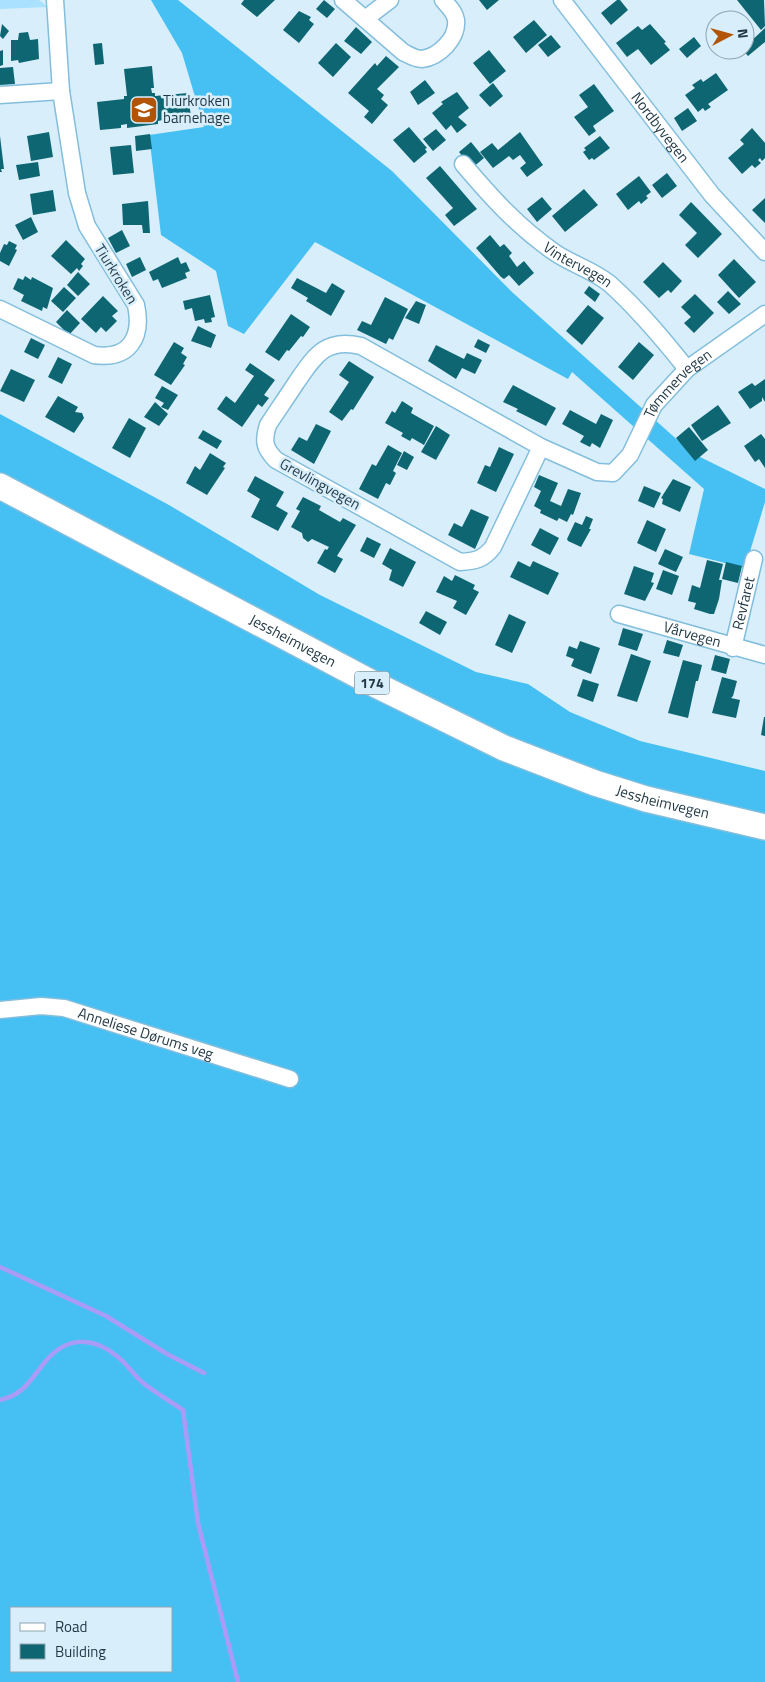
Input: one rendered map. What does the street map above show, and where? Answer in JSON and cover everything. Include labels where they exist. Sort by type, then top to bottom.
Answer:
[{"type":"main road","name":"Jessheimvegen","points":[[0,486],[376,685],[504,748],[595,783],[646,798],[765,827]]},
{"type":"street","name":"Tiurkroken","points":[[0,309],[94,355],[109,357],[123,353],[131,344],[136,334],[139,319],[136,305],[86,226],[72,172],[61,90],[55,0]]},
{"type":"street","points":[[343,0],[403,52],[414,58],[422,59],[439,53],[454,34],[456,20],[452,10],[443,0]]},
{"type":"street","points":[[365,19],[390,0]]},
{"type":"street","name":"Nordbyvegen","points":[[562,0],[712,195],[765,252]]},
{"type":"street","points":[[0,95],[61,90]]},
{"type":"street","name":"Vintervegen","points":[[463,164],[506,213],[537,240],[556,254],[608,283],[647,319],[687,369]]},
{"type":"street","name":"Tømmervegen","points":[[613,474],[630,455],[654,405],[687,369],[765,314]]},
{"type":"street","name":"Grevlingvegen","points":[[541,447],[493,548],[485,557],[460,562],[276,460],[266,450],[264,438],[268,425],[316,355],[336,344],[349,343],[361,346],[541,447],[597,472],[613,474]]},
{"type":"street","name":"Revfaret","points":[[733,648],[754,559]]},
{"type":"street","name":"Vårvegen","points":[[618,614],[733,648],[765,655]]},
{"type":"street","name":"Anneliese Dørums veg","points":[[0,1010],[41,1006],[64,1008],[290,1079]]},
{"type":"shaded area","points":[[0,0],[39,0],[48,7],[0,9]]},
{"type":"shaded area","points":[[151,0],[178,0],[392,171],[512,292],[692,453],[765,489],[765,502],[745,568],[689,554],[704,489],[572,372],[568,379],[315,242],[244,334],[228,326],[216,271],[161,235],[149,135],[204,127],[182,53]]},
{"type":"shaded area","points":[[0,414],[169,505],[320,595],[476,672],[528,684],[570,712],[640,741],[765,771],[765,1682],[0,1682]]},
{"type":"building","points":[[244,0],[275,0],[257,17],[241,4]]},
{"type":"building","points":[[324,0],[335,9],[327,18],[316,9]]},
{"type":"building","points":[[479,0],[499,0],[487,10]]},
{"type":"building","points":[[617,0],[620,0],[628,10],[611,25],[601,13]]},
{"type":"building","points":[[737,0],[764,0],[765,26],[761,30],[755,22],[755,10],[745,10]]},
{"type":"building","points":[[299,11],[311,17],[309,20],[314,24],[299,43],[283,30]]},
{"type":"building","points":[[534,20],[547,35],[526,53],[513,37]]},
{"type":"building","points":[[2,24],[9,31],[3,39],[0,36]]},
{"type":"building","points":[[650,24],[666,42],[664,43],[670,50],[651,65],[638,49],[627,57],[616,43],[638,26],[642,30]]},
{"type":"building","points":[[356,27],[372,42],[361,54],[344,41]]},
{"type":"building","points":[[765,28],[765,42],[755,50],[755,37]]},
{"type":"building","points":[[28,32],[30,40],[38,39],[39,59],[19,63],[18,60],[11,61],[11,40],[18,40],[19,33]]},
{"type":"building","points":[[551,35],[561,47],[548,57],[538,45]]},
{"type":"building","points":[[694,37],[701,46],[687,58],[679,49]]},
{"type":"building","points":[[102,43],[104,64],[95,65],[93,44]]},
{"type":"building","points":[[336,43],[351,57],[333,77],[318,63]]},
{"type":"building","points":[[3,50],[3,65],[0,66],[0,51]]},
{"type":"building","points":[[489,50],[506,71],[490,84],[473,63]]},
{"type":"building","points":[[386,56],[399,67],[377,89],[384,95],[381,99],[388,105],[372,124],[364,117],[369,111],[348,93],[375,63],[377,66]]},
{"type":"building","points":[[152,66],[154,88],[151,88],[152,93],[155,93],[155,96],[188,93],[191,117],[185,118],[185,121],[164,124],[163,120],[158,121],[158,124],[127,128],[127,124],[121,125],[121,128],[100,130],[97,102],[124,99],[124,96],[127,96],[124,69]]},
{"type":"building","points":[[13,67],[15,84],[0,85],[0,68]]},
{"type":"building","points":[[716,73],[728,90],[708,104],[711,107],[705,111],[703,108],[698,112],[685,95],[695,88],[692,85],[701,79],[703,82]]},
{"type":"building","points":[[425,80],[435,93],[418,105],[410,92]]},
{"type":"building","points":[[493,83],[503,96],[490,107],[479,95]]},
{"type":"building","points":[[594,84],[614,111],[593,126],[596,131],[589,136],[574,117],[588,107],[579,95]]},
{"type":"building","points":[[457,92],[469,108],[458,117],[467,125],[457,133],[451,125],[446,130],[432,113],[443,104],[441,102]]},
{"type":"building","points":[[688,108],[697,121],[682,131],[674,118]]},
{"type":"building","points":[[409,127],[427,148],[425,149],[427,152],[414,163],[393,140]]},
{"type":"building","points":[[752,128],[765,143],[765,158],[762,161],[760,158],[758,160],[761,163],[755,168],[752,165],[742,174],[728,158],[744,144],[740,140]]},
{"type":"building","points":[[436,129],[446,140],[433,151],[423,139]]},
{"type":"building","points":[[49,132],[53,157],[31,161],[27,136]]},
{"type":"building","points":[[520,132],[543,165],[527,177],[520,168],[526,163],[520,155],[513,160],[509,156],[493,168],[480,152],[492,143],[498,150]]},
{"type":"building","points":[[150,134],[152,149],[136,151],[135,136]]},
{"type":"building","points":[[0,136],[4,169],[1,169],[2,172],[0,172]]},
{"type":"building","points":[[600,136],[610,148],[594,160],[592,158],[589,160],[583,152],[586,150],[584,148]]},
{"type":"building","points":[[471,142],[484,158],[472,168],[459,152]]},
{"type":"building","points":[[131,145],[134,173],[113,175],[110,147]]},
{"type":"building","points":[[38,162],[40,176],[19,180],[16,165]]},
{"type":"building","points":[[440,166],[477,209],[454,226],[445,215],[453,208],[426,178]]},
{"type":"building","points":[[667,173],[677,186],[662,198],[652,185]]},
{"type":"building","points":[[639,176],[651,192],[646,196],[648,198],[641,204],[639,201],[628,210],[616,194]]},
{"type":"building","points":[[584,189],[598,205],[565,232],[552,216]]},
{"type":"building","points":[[53,190],[56,211],[33,215],[30,194]]},
{"type":"building","points":[[542,197],[552,209],[537,222],[527,209]]},
{"type":"building","points":[[765,198],[765,223],[752,210]]},
{"type":"building","points":[[148,201],[150,233],[143,233],[142,225],[123,225],[122,204]]},
{"type":"building","points":[[691,202],[722,234],[698,258],[685,245],[697,233],[679,215]]},
{"type":"building","points":[[31,217],[38,232],[23,240],[15,225]]},
{"type":"building","points":[[122,230],[130,246],[116,253],[108,238]]},
{"type":"building","points":[[490,235],[500,247],[504,244],[512,253],[509,256],[517,267],[524,261],[534,273],[519,286],[509,275],[504,279],[501,277],[476,248]]},
{"type":"building","points":[[66,240],[85,259],[79,271],[77,268],[71,274],[51,256]]},
{"type":"building","points":[[9,241],[17,245],[15,249],[17,250],[9,266],[0,261],[0,253],[4,244],[7,245]]},
{"type":"building","points":[[140,257],[146,270],[132,277],[126,264]]},
{"type":"building","points":[[178,257],[181,264],[186,262],[190,271],[185,273],[187,278],[162,288],[158,279],[153,281],[149,272]]},
{"type":"building","points":[[734,259],[756,282],[739,298],[718,275]]},
{"type":"building","points":[[663,262],[682,281],[671,293],[668,290],[659,298],[643,282]]},
{"type":"building","points":[[78,272],[90,284],[78,296],[67,285]]},
{"type":"building","points":[[25,276],[31,280],[32,277],[53,288],[47,309],[43,307],[42,311],[21,301],[24,295],[13,289],[18,278],[23,280]]},
{"type":"building","points":[[297,278],[326,293],[332,283],[345,291],[331,316],[306,301],[308,298],[291,288]]},
{"type":"building","points":[[589,286],[600,294],[595,302],[584,293]]},
{"type":"building","points":[[64,287],[76,298],[63,312],[51,301]]},
{"type":"building","points":[[728,291],[741,304],[729,314],[717,302]]},
{"type":"building","points":[[695,294],[714,313],[694,333],[684,323],[691,317],[681,307]]},
{"type":"building","points":[[210,295],[215,317],[211,318],[212,322],[205,323],[204,319],[195,321],[192,308],[185,310],[183,301]]},
{"type":"building","points":[[103,296],[118,311],[112,316],[117,321],[106,332],[101,327],[96,333],[81,319]]},
{"type":"building","points":[[385,297],[408,309],[393,340],[389,338],[386,344],[357,330],[362,321],[371,325]]},
{"type":"building","points":[[416,301],[426,305],[419,324],[405,318]]},
{"type":"building","points":[[588,305],[604,318],[582,345],[566,331]]},
{"type":"building","points":[[67,310],[80,323],[69,335],[56,322]]},
{"type":"building","points":[[291,314],[310,327],[303,337],[301,336],[289,351],[287,350],[279,361],[265,352]]},
{"type":"building","points":[[198,326],[216,335],[211,348],[191,341]]},
{"type":"building","points":[[31,338],[45,345],[38,359],[24,352]]},
{"type":"building","points":[[478,339],[490,345],[486,353],[474,347]]},
{"type":"building","points":[[174,342],[184,348],[181,353],[187,357],[183,364],[185,365],[171,385],[154,375]]},
{"type":"building","points":[[639,342],[654,355],[633,380],[618,367]]},
{"type":"building","points":[[436,345],[464,359],[467,353],[482,360],[475,374],[462,368],[456,379],[428,361]]},
{"type":"building","points":[[58,357],[72,364],[62,384],[48,377]]},
{"type":"building","points":[[349,361],[374,377],[353,410],[351,409],[342,421],[329,412],[349,382],[339,375]]},
{"type":"building","points":[[250,363],[275,380],[264,395],[269,398],[262,407],[258,404],[242,427],[217,409],[226,396],[235,403],[254,376],[245,370]]},
{"type":"building","points":[[11,369],[35,380],[24,402],[0,391]]},
{"type":"building","points":[[765,379],[765,402],[762,397],[762,401],[750,409],[738,392],[752,383],[755,386]]},
{"type":"building","points":[[513,385],[556,408],[546,426],[516,411],[518,409],[503,402]]},
{"type":"building","points":[[162,386],[178,395],[168,410],[161,407],[164,403],[155,398]]},
{"type":"building","points":[[58,396],[78,407],[75,412],[82,413],[84,418],[74,433],[45,417]]},
{"type":"building","points":[[402,401],[413,408],[411,413],[434,426],[424,445],[412,438],[410,441],[401,436],[403,433],[385,423],[392,411],[395,413]]},
{"type":"building","points":[[155,402],[168,414],[159,426],[144,417]]},
{"type":"building","points":[[718,405],[731,423],[702,441],[691,425]]},
{"type":"building","points":[[570,410],[596,424],[601,414],[613,420],[600,448],[592,443],[590,447],[580,442],[584,436],[562,424]]},
{"type":"building","points":[[129,418],[146,428],[130,458],[112,448]]},
{"type":"building","points":[[316,424],[331,431],[314,464],[291,450],[299,437],[307,441]]},
{"type":"building","points":[[436,426],[450,435],[436,460],[421,452]]},
{"type":"building","points":[[689,427],[708,450],[695,461],[676,438]]},
{"type":"building","points":[[203,430],[222,441],[217,449],[198,438]]},
{"type":"building","points":[[761,434],[765,439],[765,468],[759,459],[755,462],[744,446]]},
{"type":"building","points":[[388,445],[402,453],[393,471],[396,473],[390,485],[386,483],[378,499],[359,489],[372,464],[376,466]]},
{"type":"building","points":[[499,447],[514,454],[496,492],[477,483],[485,465],[490,467]]},
{"type":"building","points":[[404,451],[414,457],[407,470],[397,465]]},
{"type":"building","points":[[210,453],[226,463],[223,467],[225,468],[207,495],[186,483],[195,466],[200,470]]},
{"type":"building","points":[[539,475],[558,483],[550,501],[561,506],[568,489],[581,493],[573,515],[571,514],[567,522],[559,518],[557,521],[540,513],[541,510],[534,506],[541,491],[534,487]]},
{"type":"building","points":[[255,476],[284,492],[276,506],[288,513],[278,531],[251,517],[260,499],[247,491]]},
{"type":"building","points":[[673,479],[691,487],[680,512],[662,504],[663,499],[661,498]]},
{"type":"building","points":[[644,486],[661,493],[654,508],[638,501]]},
{"type":"building","points":[[303,497],[321,506],[319,510],[340,522],[343,518],[356,525],[337,556],[343,559],[335,573],[317,563],[325,549],[327,550],[329,547],[312,539],[308,542],[303,538],[302,533],[291,527],[300,511],[296,509]]},
{"type":"building","points":[[471,509],[489,517],[475,549],[448,535],[454,523],[462,527]]},
{"type":"building","points":[[586,516],[593,519],[589,529],[591,529],[581,547],[567,539],[575,522],[582,525]]},
{"type":"building","points":[[647,520],[666,529],[656,552],[637,543]]},
{"type":"building","points":[[540,528],[559,538],[550,555],[531,545]]},
{"type":"building","points":[[367,537],[381,544],[374,558],[360,551]]},
{"type":"building","points":[[390,548],[416,562],[403,587],[389,580],[392,570],[382,564]]},
{"type":"building","points":[[665,549],[683,557],[676,572],[658,564]]},
{"type":"building","points":[[707,560],[723,564],[719,580],[722,580],[719,599],[714,614],[694,609],[696,603],[688,601],[692,585],[700,588]]},
{"type":"building","points":[[518,561],[530,567],[533,561],[559,573],[548,595],[510,577]]},
{"type":"building","points":[[726,562],[742,566],[738,583],[722,579]]},
{"type":"building","points":[[634,566],[654,573],[651,582],[654,583],[645,601],[624,594]]},
{"type":"building","points":[[663,570],[679,576],[672,595],[656,589]]},
{"type":"building","points":[[455,575],[475,585],[473,589],[479,592],[466,615],[453,608],[457,601],[436,592],[444,576],[452,581]]},
{"type":"building","points":[[426,611],[447,622],[440,635],[419,623]]},
{"type":"building","points":[[509,614],[526,622],[512,653],[495,645]]},
{"type":"building","points":[[623,628],[643,634],[637,651],[618,645]]},
{"type":"building","points":[[667,640],[683,645],[679,657],[663,653]]},
{"type":"building","points":[[580,641],[600,648],[591,674],[571,666],[574,659],[566,656],[569,646],[577,649]]},
{"type":"building","points":[[631,654],[651,661],[637,702],[617,696]]},
{"type":"building","points":[[715,655],[730,659],[726,674],[711,670]]},
{"type":"building","points":[[683,660],[702,665],[698,681],[696,681],[688,718],[668,713]]},
{"type":"building","points":[[722,677],[737,681],[731,698],[740,700],[736,718],[712,713]]},
{"type":"building","points":[[583,679],[599,684],[593,702],[577,696]]},
{"type":"building","points":[[765,717],[765,736],[761,735]]},
{"type":"waterway","points":[[0,1267],[106,1316],[167,1354],[204,1373]]},
{"type":"waterway","points":[[0,1400],[8,1398],[21,1390],[53,1353],[62,1347],[71,1343],[89,1342],[109,1350],[142,1382],[183,1410],[198,1523],[238,1682]]},
{"type":"place","name":"Tiurkroken barnehage","points":[[144,110]]}]
